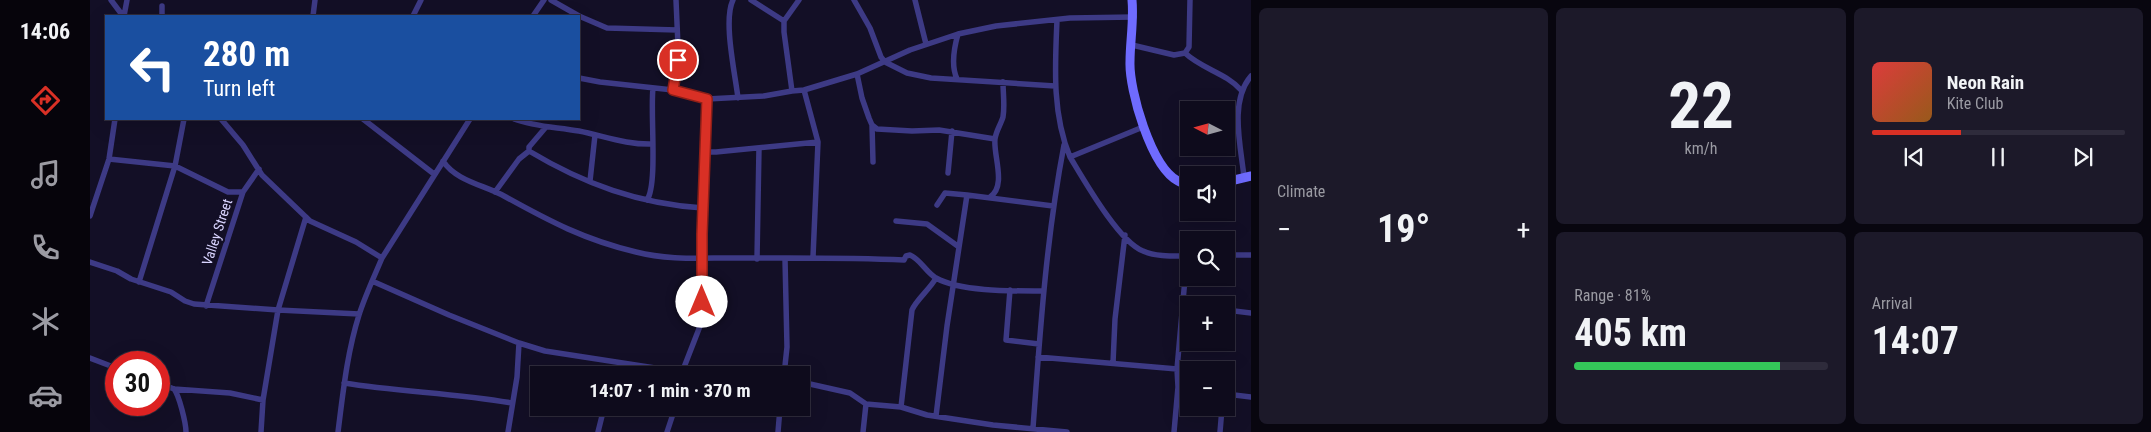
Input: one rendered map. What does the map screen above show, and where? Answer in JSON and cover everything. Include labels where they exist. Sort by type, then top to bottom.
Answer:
[{"type":"street","points":[[111,0],[122,15]]},
{"type":"street","points":[[123,15],[126,0]]},
{"type":"street","points":[[313,15],[315,0]]},
{"type":"street","points":[[414,15],[421,0]]},
{"type":"street","points":[[534,15],[544,0]]},
{"type":"street","points":[[551,0],[577,15]]},
{"type":"street","points":[[673,90],[678,60],[676,0]]},
{"type":"street","points":[[734,0],[730,7],[729,20],[738,98]]},
{"type":"street","points":[[752,0],[784,21]]},
{"type":"street","points":[[792,90],[784,21],[799,0]]},
{"type":"street","points":[[854,0],[870,28],[881,57],[885,62],[907,73],[931,78],[1055,86]]},
{"type":"street","points":[[915,0],[926,44]]},
{"type":"street","points":[[1132,0],[1134,17],[1130,62],[1131,86],[1143,127],[1160,162],[1176,180],[1180,181]]},
{"type":"street","points":[[1132,44],[1174,55],[1185,53],[1189,48],[1190,0]]},
{"type":"street","points":[[162,6],[162,15]]},
{"type":"street","points":[[580,16],[607,28],[677,30]]},
{"type":"street","points":[[580,78],[673,90],[707,99],[764,96],[792,90],[804,90],[857,74],[926,44],[958,34],[996,26],[1057,20],[1134,17]]},
{"type":"street","points":[[1057,20],[1055,86],[1064,142],[1070,157],[1112,222],[1140,250],[1158,255],[1180,256]]},
{"type":"street","points":[[957,79],[953,71],[953,64],[958,34]]},
{"type":"street","points":[[1185,53],[1201,65],[1214,70],[1242,90]]},
{"type":"street","points":[[857,74],[862,98],[872,125],[873,162]]},
{"type":"street","points":[[1247,177],[1239,126],[1242,90],[1251,76]]},
{"type":"street","points":[[990,197],[994,194],[998,185],[995,139],[1002,119],[1003,82]]},
{"type":"street","points":[[647,200],[651,192],[653,144],[652,88]]},
{"type":"street","points":[[804,90],[818,142],[813,257]]},
{"type":"street","points":[[684,366],[702,321],[704,152],[707,99]]},
{"type":"street","points":[[90,216],[109,159],[114,120]]},
{"type":"street","points":[[139,282],[175,166],[184,120]]},
{"type":"street","points":[[222,120],[274,187],[297,206],[306,217],[316,224],[356,242],[382,258]]},
{"type":"street","points":[[364,120],[434,174]]},
{"type":"street","points":[[338,432],[349,354],[359,314],[372,281],[382,258],[469,120]]},
{"type":"street","points":[[518,120],[546,128],[595,135],[631,143],[653,144]]},
{"type":"street","points":[[872,125],[877,129],[952,131],[995,139]]},
{"type":"street","points":[[1070,157],[1143,127]]},
{"type":"street","points":[[495,192],[519,159],[529,151],[529,147],[546,128]]},
{"type":"street","points":[[948,173],[952,131]]},
{"type":"street","points":[[590,181],[595,135]]},
{"type":"street","points":[[704,152],[818,142]]},
{"type":"street","points":[[1033,428],[1043,291],[1052,206],[1064,142]]},
{"type":"street","points":[[757,259],[759,148]]},
{"type":"street","points":[[529,151],[590,181],[624,195],[675,206],[703,208]]},
{"type":"street","points":[[109,159],[175,166],[228,192],[243,192]]},
{"type":"street","points":[[443,161],[456,175],[495,192],[583,237],[636,252],[669,258],[757,259],[813,257],[904,260],[906,256],[910,255],[936,278],[953,286],[1043,291]]},
{"type":"street","name":"Valley Street","points":[[206,306],[243,192],[259,169]]},
{"type":"street","points":[[937,205],[945,193],[1052,206]]},
{"type":"street","points":[[936,416],[967,195]]},
{"type":"street","points":[[261,432],[263,400],[278,310],[306,217]]},
{"type":"street","points":[[896,221],[927,224],[959,248]]},
{"type":"street","points":[[1113,363],[1115,319],[1125,235]]},
{"type":"street","points":[[1235,255],[1251,255]]},
{"type":"street","points":[[785,259],[787,347],[785,366]]},
{"type":"street","points":[[90,262],[117,271],[139,282],[171,292],[185,301],[206,306],[359,314]]},
{"type":"street","points":[[901,407],[912,310],[914,305],[930,289],[936,278]]},
{"type":"street","points":[[372,281],[519,343],[545,351],[642,366]]},
{"type":"street","points":[[1010,290],[1006,340],[1039,344]]},
{"type":"street","points":[[1235,311],[1251,313]]},
{"type":"street","points":[[509,432],[517,377],[519,343]]},
{"type":"street","points":[[1174,432],[1178,386],[1176,369],[1180,343]]},
{"type":"street","points":[[1038,357],[1176,369]]},
{"type":"street","points":[[90,358],[105,364]]},
{"type":"street","points":[[614,366],[615,362]]},
{"type":"street","points":[[344,383],[371,388],[450,394],[512,403]]},
{"type":"street","points":[[810,384],[850,393],[866,404],[901,407],[993,429],[1033,428],[1067,432]]},
{"type":"street","points":[[170,387],[230,393],[251,399],[263,400]]},
{"type":"street","points":[[174,389],[179,396],[179,406],[185,420],[186,432]]},
{"type":"street","points":[[1235,395],[1251,397]]},
{"type":"street","points":[[863,432],[866,404]]},
{"type":"street","points":[[598,432],[602,416]]},
{"type":"street","points":[[667,432],[672,416]]},
{"type":"street","points":[[778,432],[779,416]]},
{"type":"street","points":[[1220,432],[1221,416]]},
{"type":"route","points":[[678,60],[673,90],[707,99],[704,152],[702,302]]}]
